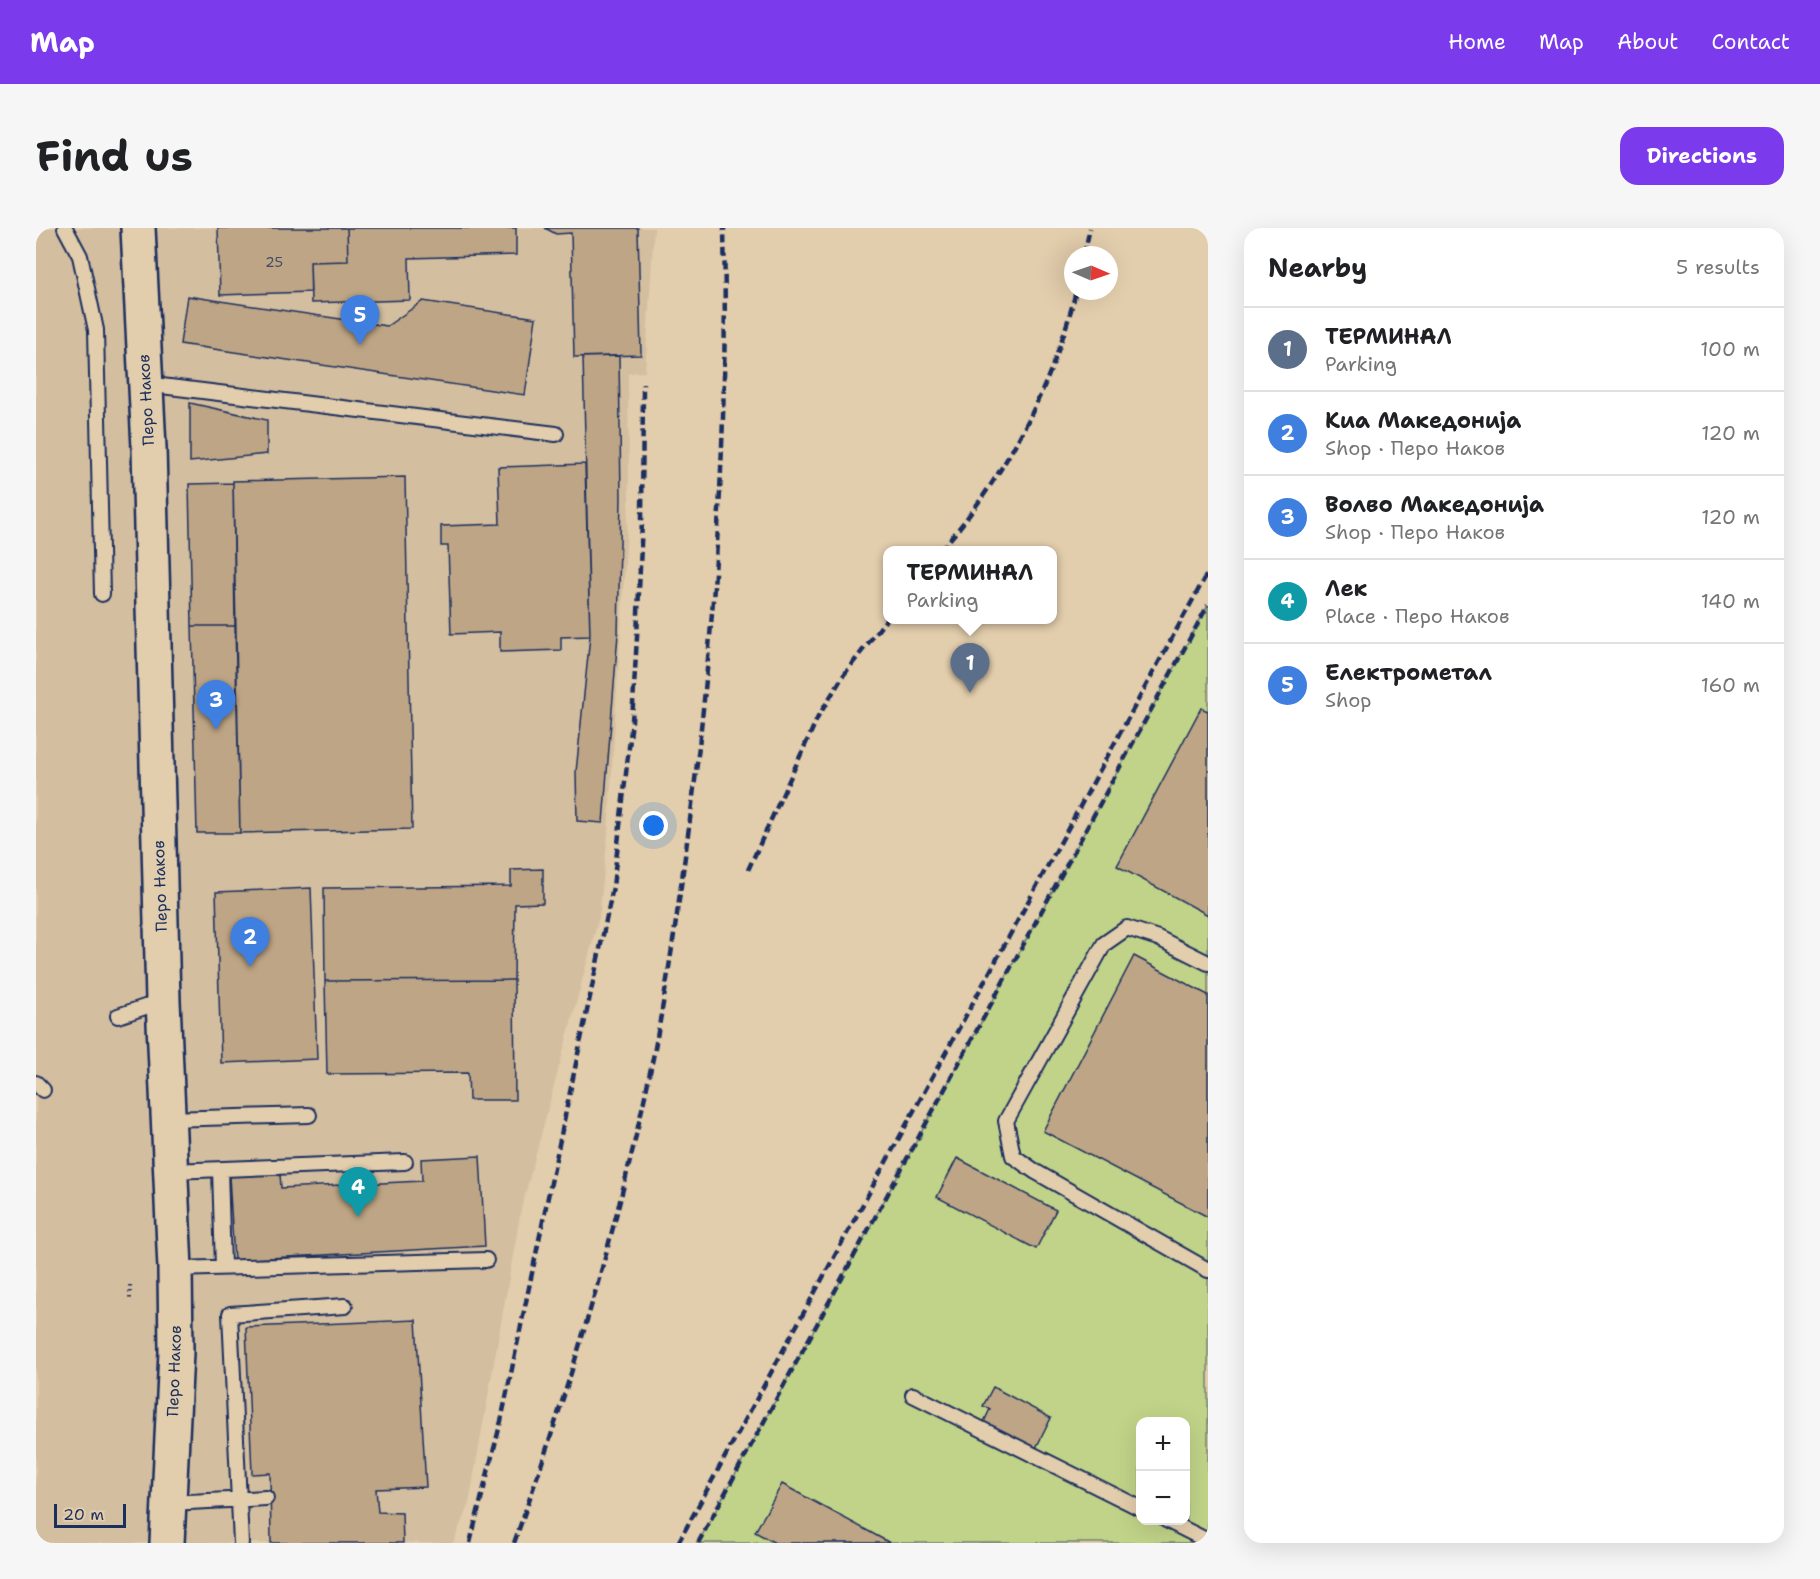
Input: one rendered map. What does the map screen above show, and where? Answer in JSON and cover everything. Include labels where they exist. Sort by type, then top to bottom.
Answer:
[{"type":"street","name":"Перо Наков","points":[[138,228],[145,384],[163,1001],[176,1269],[176,1352],[167,1543]]},
{"type":"lane","points":[[65,228],[80,256],[96,330],[102,594]]},
{"type":"lane","points":[[145,384],[556,434]]},
{"type":"lane","points":[[1208,963],[1158,938],[1127,928],[1104,944],[1006,1121],[1013,1155],[1036,1172],[1208,1269]]},
{"type":"lane","points":[[118,1016],[163,1001]]},
{"type":"lane","points":[[168,1119],[309,1114]]},
{"type":"lane","points":[[171,1171],[405,1162]]},
{"type":"lane","points":[[220,1170],[223,1267]]},
{"type":"lane","points":[[176,1269],[486,1260]]},
{"type":"lane","points":[[241,1543],[230,1314],[345,1306]]},
{"type":"lane","points":[[913,1395],[1136,1506]]},
{"type":"lane","points":[[169,1503],[266,1498]]},
{"type":"lane","points":[[1174,1525],[1208,1542]]},
{"type":"path","points":[[130,1285],[130,1300]]},
{"type":"shaded area","points":[[36,228],[654,228],[645,372],[628,373],[629,500],[608,832],[599,917],[521,1210],[469,1503],[453,1543],[36,1543]]},
{"type":"green space","points":[[1208,605],[1208,1543],[698,1543]]},
{"type":"building","points":[[218,228],[347,228],[348,261],[310,262],[311,292],[220,295]]},
{"type":"building","points":[[347,228],[516,228],[516,255],[409,258],[410,300],[311,303],[310,262],[348,261]]},
{"type":"building","points":[[545,228],[638,228],[641,355],[574,357],[571,233],[556,234]]},
{"type":"building","points":[[187,296],[387,326],[423,301],[536,318],[525,395],[180,344]]},
{"type":"building","points":[[619,356],[621,498],[618,634],[603,823],[577,821],[576,772],[590,636],[583,357]]},
{"type":"building","points":[[190,403],[267,420],[267,454],[190,462]]},
{"type":"building","points":[[585,464],[590,636],[561,637],[561,650],[500,652],[500,632],[451,634],[448,546],[441,546],[441,526],[500,524],[498,467]]},
{"type":"building","points":[[405,477],[412,829],[240,833],[233,481]]},
{"type":"building","points":[[233,483],[235,626],[192,626],[189,484]]},
{"type":"building","points":[[192,626],[235,626],[240,833],[197,833]]},
{"type":"building","points":[[1201,708],[1208,711],[1208,915],[1117,866]]},
{"type":"building","points":[[543,869],[543,903],[515,904],[514,980],[325,981],[324,888],[511,886],[511,870]]},
{"type":"building","points":[[311,888],[317,1059],[221,1063],[216,892]]},
{"type":"building","points":[[1134,956],[1208,995],[1208,1217],[1043,1131]]},
{"type":"building","points":[[514,980],[515,1100],[469,1100],[468,1073],[327,1074],[325,981]]},
{"type":"building","points":[[480,1156],[485,1246],[234,1260],[229,1176],[280,1173],[281,1188],[422,1181],[421,1159]]},
{"type":"building","points":[[957,1158],[1056,1210],[1036,1249],[937,1197]]},
{"type":"building","points":[[416,1320],[426,1487],[376,1489],[378,1512],[402,1513],[403,1543],[271,1543],[270,1473],[252,1474],[246,1327]]},
{"type":"building","points":[[993,1387],[1051,1418],[1035,1450],[983,1424],[990,1409],[983,1406]]},
{"type":"building","points":[[782,1484],[890,1543],[775,1543],[755,1532]]},
{"type":"railway","points":[[514,1543],[574,1363],[609,1242],[640,1120],[669,966],[700,739],[713,594],[722,448],[724,228]]},
{"type":"railway","points":[[1086,246],[1090,228]]},
{"type":"railway","points":[[944,546],[986,492],[1024,429],[1054,362],[1074,300]]},
{"type":"railway","points":[[470,1543],[501,1421],[613,887],[632,721],[642,521],[643,384]]},
{"type":"railway","points":[[678,1543],[1208,572]]},
{"type":"railway","points":[[698,1543],[1208,605]]},
{"type":"railway","points":[[748,870],[818,717],[843,676],[883,624]]},
{"type":"place","name":"Електрометал","points":[[360,345]]},
{"type":"place","name":"ТЕРМИНАЛ","points":[[970,693]]},
{"type":"place","name":"Волво Македонија","points":[[216,730]]},
{"type":"place","name":"Киа Македонија","points":[[250,967]]},
{"type":"place","name":"Лек","points":[[358,1217]]}]
